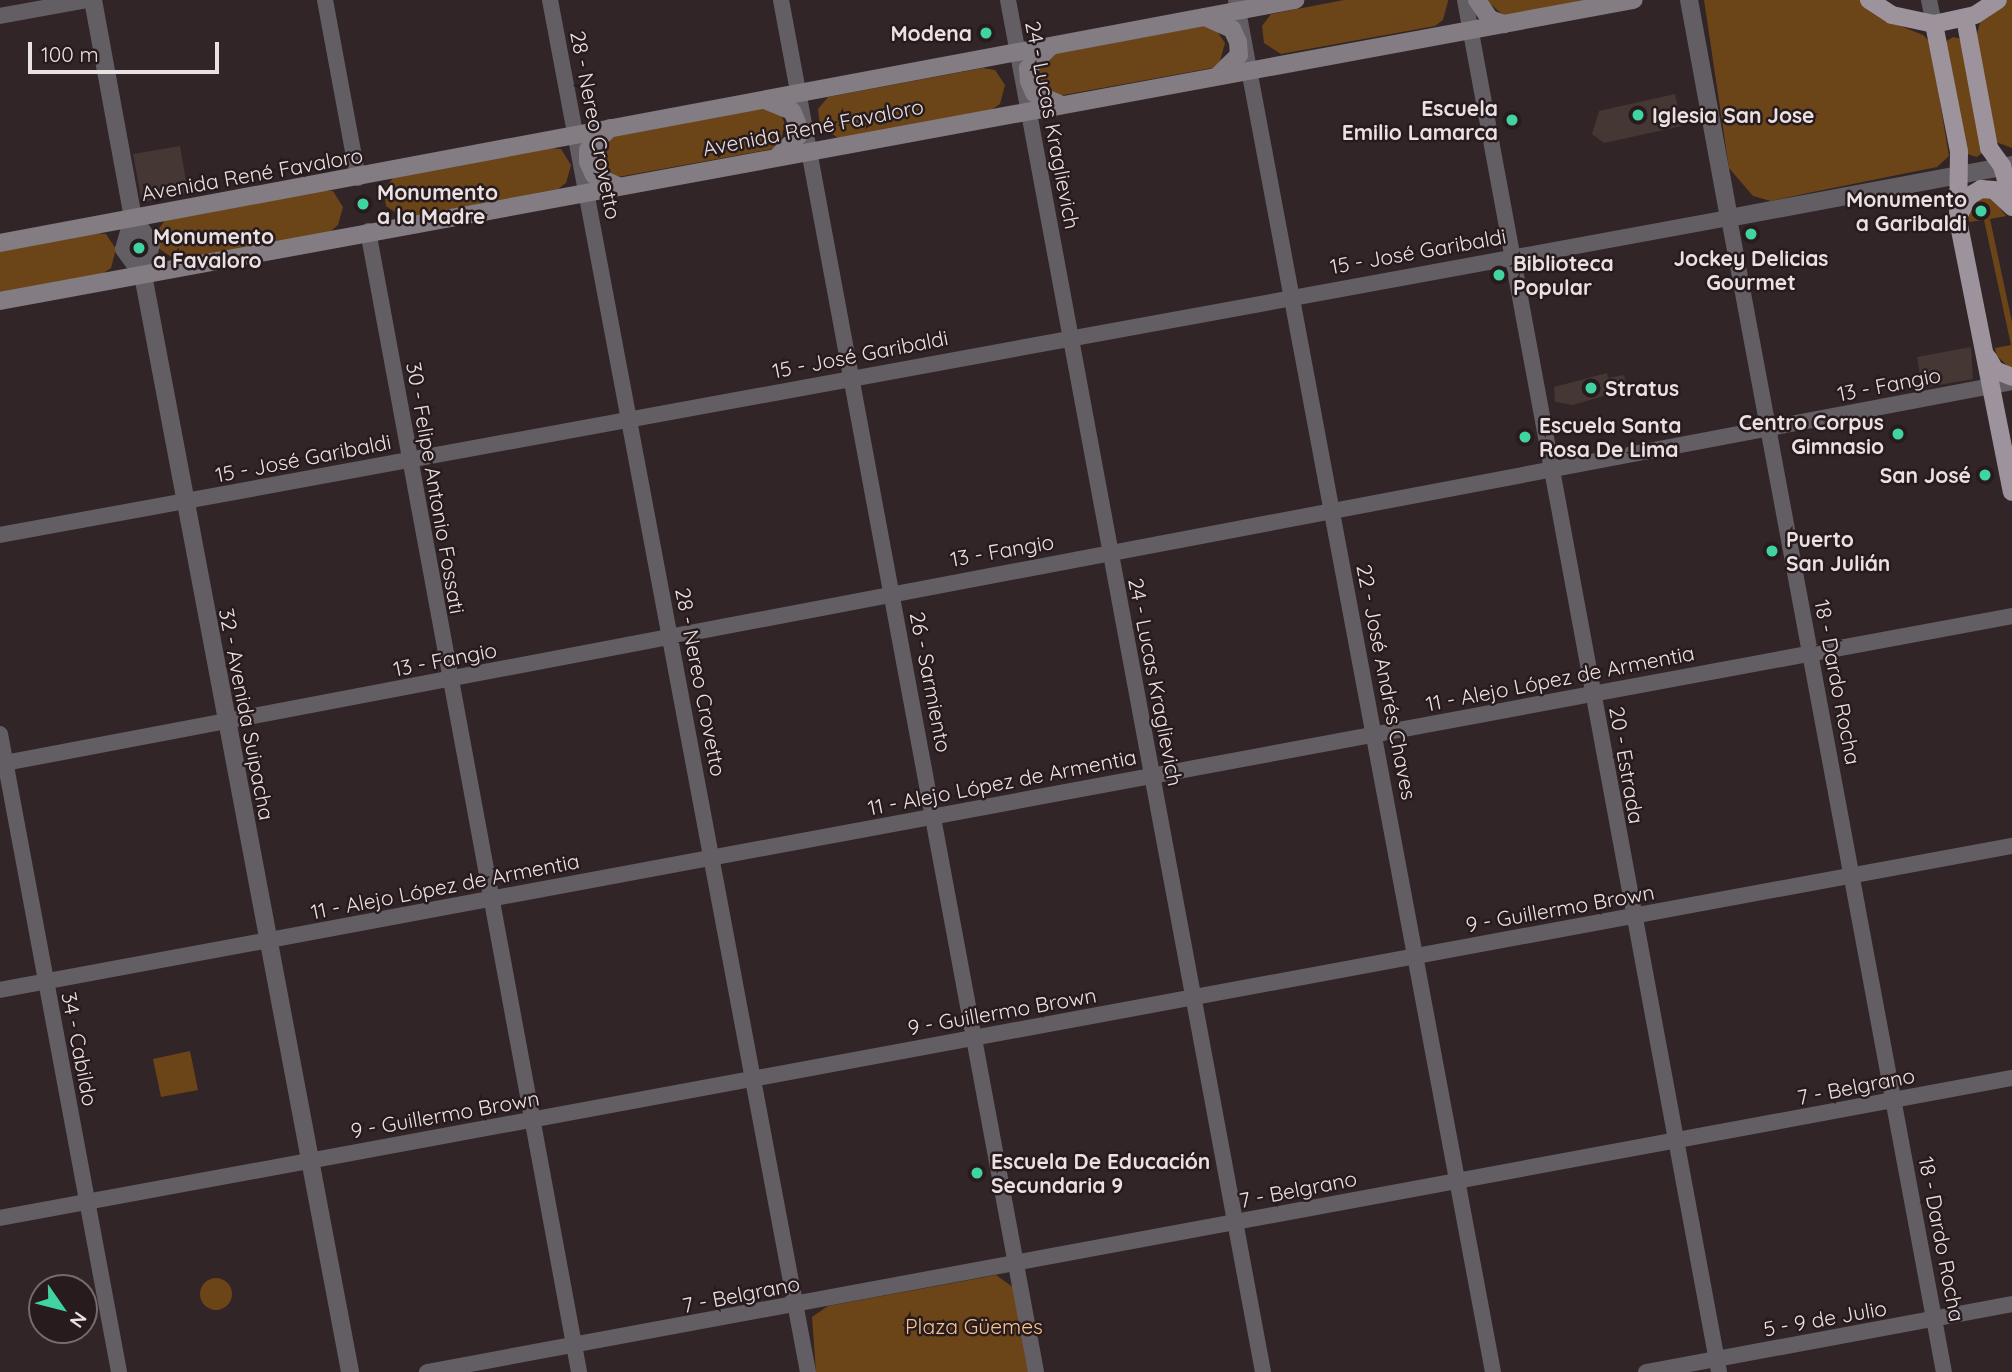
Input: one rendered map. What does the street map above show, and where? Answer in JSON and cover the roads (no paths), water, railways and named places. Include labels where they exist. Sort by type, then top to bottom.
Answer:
[{"type":"main road","name":"Avenida René Favaloro","points":[[0,243],[358,178],[1205,17],[1237,5],[1295,0]]},
{"type":"main road","points":[[1477,0],[1490,19],[1504,24]]},
{"type":"main road","name":"Avenida René Favaloro","points":[[0,301],[368,230],[1634,0]]},
{"type":"main road","points":[[1869,0],[1892,15],[1934,24],[1965,18],[1998,0]]},
{"type":"main road","points":[[1205,17],[1232,30],[1238,42],[1239,55],[1218,75]]},
{"type":"main road","points":[[1965,18],[1989,148],[2007,166],[2012,204]]},
{"type":"main road","points":[[1934,24],[1959,152],[1955,179],[1958,220],[2012,492]]},
{"type":"main road","points":[[1052,46],[1028,68],[1029,80],[1034,93],[1060,104]]},
{"type":"main road","points":[[764,100],[792,111],[797,123],[798,136],[776,157]]},
{"type":"main road","points":[[610,128],[588,150],[588,162],[594,175],[618,186]]},
{"type":"main road","points":[[1958,220],[1969,196],[1981,189],[1994,190],[2012,204]]},
{"type":"main road","points":[[1986,355],[1995,370],[2012,379]]},
{"type":"street","points":[[0,16],[88,0]]},
{"type":"street","name":"32 - Avenida Suipacha","points":[[93,0],[133,218],[151,244],[143,275],[225,722],[350,1372]]},
{"type":"street","points":[[325,0],[358,178]]},
{"type":"street","name":"28 - Nereo Crovetto","points":[[550,0],[808,1372]]},
{"type":"street","name":"26 - Sarmiento","points":[[781,0],[935,816],[1036,1372]]},
{"type":"street","name":"24 - Lucas Kraglievich","points":[[1008,0],[1264,1372]]},
{"type":"street","name":"20 - Estrada","points":[[1465,0],[1718,1366]]},
{"type":"street","name":"18 - Dardo Rocha","points":[[1689,0],[1944,1372]]},
{"type":"street","points":[[1929,0],[1934,24]]},
{"type":"street","name":"22 - José Andrés Chaves","points":[[1237,5],[1493,1372]]},
{"type":"street","points":[[1729,218],[1955,179],[2007,166]]},
{"type":"street","name":"32 - Avenida Suipacha","points":[[133,218],[124,249],[143,275]]},
{"type":"street","name":"15 - José Garibaldi","points":[[0,535],[1511,255],[1729,218]]},
{"type":"street","name":"30 - Felipe Antonio Fossati","points":[[368,230],[579,1372]]},
{"type":"street","name":"13 - Fangio","points":[[3,764],[450,680],[671,633],[1768,429],[1992,386],[2012,379]]},
{"type":"street","name":"11 - Alejo López de Armentia","points":[[0,990],[2012,615]]},
{"type":"street","name":"34 - Cabildo","points":[[0,734],[3,764],[119,1372]]},
{"type":"street","name":"9 - Guillermo Brown","points":[[0,1218],[2012,846]]},
{"type":"street","name":"7 - Belgrano","points":[[426,1372],[574,1347],[1236,1223],[1455,1179],[2012,1078]]},
{"type":"street","name":"32 - Avenida Suipacha","points":[[309,1161],[307,1182],[344,1372]]},
{"type":"street","name":"5 - 9 de Julio","points":[[1646,1372],[1718,1366],[2012,1304]]},
{"type":"place","name":"Modena","points":[[986,33]]},
{"type":"place","name":"Iglesia San Jose","points":[[1638,115]]},
{"type":"place","name":"Escuela Emilio Lamarca","points":[[1512,120]]},
{"type":"place","name":"Monumento a la Madre","points":[[363,204]]},
{"type":"place","name":"Monumento a Garibaldi","points":[[1981,211]]},
{"type":"place","name":"Jockey Delicias Gourmet","points":[[1751,234]]},
{"type":"place","name":"Monumento a Favaloro","points":[[139,248]]},
{"type":"place","name":"Biblioteca Popular","points":[[1499,275]]},
{"type":"place","name":"Stratus","points":[[1591,388]]},
{"type":"place","name":"Centro Corpus Gimnasio","points":[[1898,434]]},
{"type":"place","name":"Escuela Santa Rosa De Lima","points":[[1525,437]]},
{"type":"place","name":"San José","points":[[1985,475]]},
{"type":"place","name":"Puerto San Julián","points":[[1772,551]]},
{"type":"place","name":"Escuela De Educación Secundaria 9","points":[[977,1173]]},
{"type":"park label","name":"Plaza Güemes","points":[[974,1326]]}]
